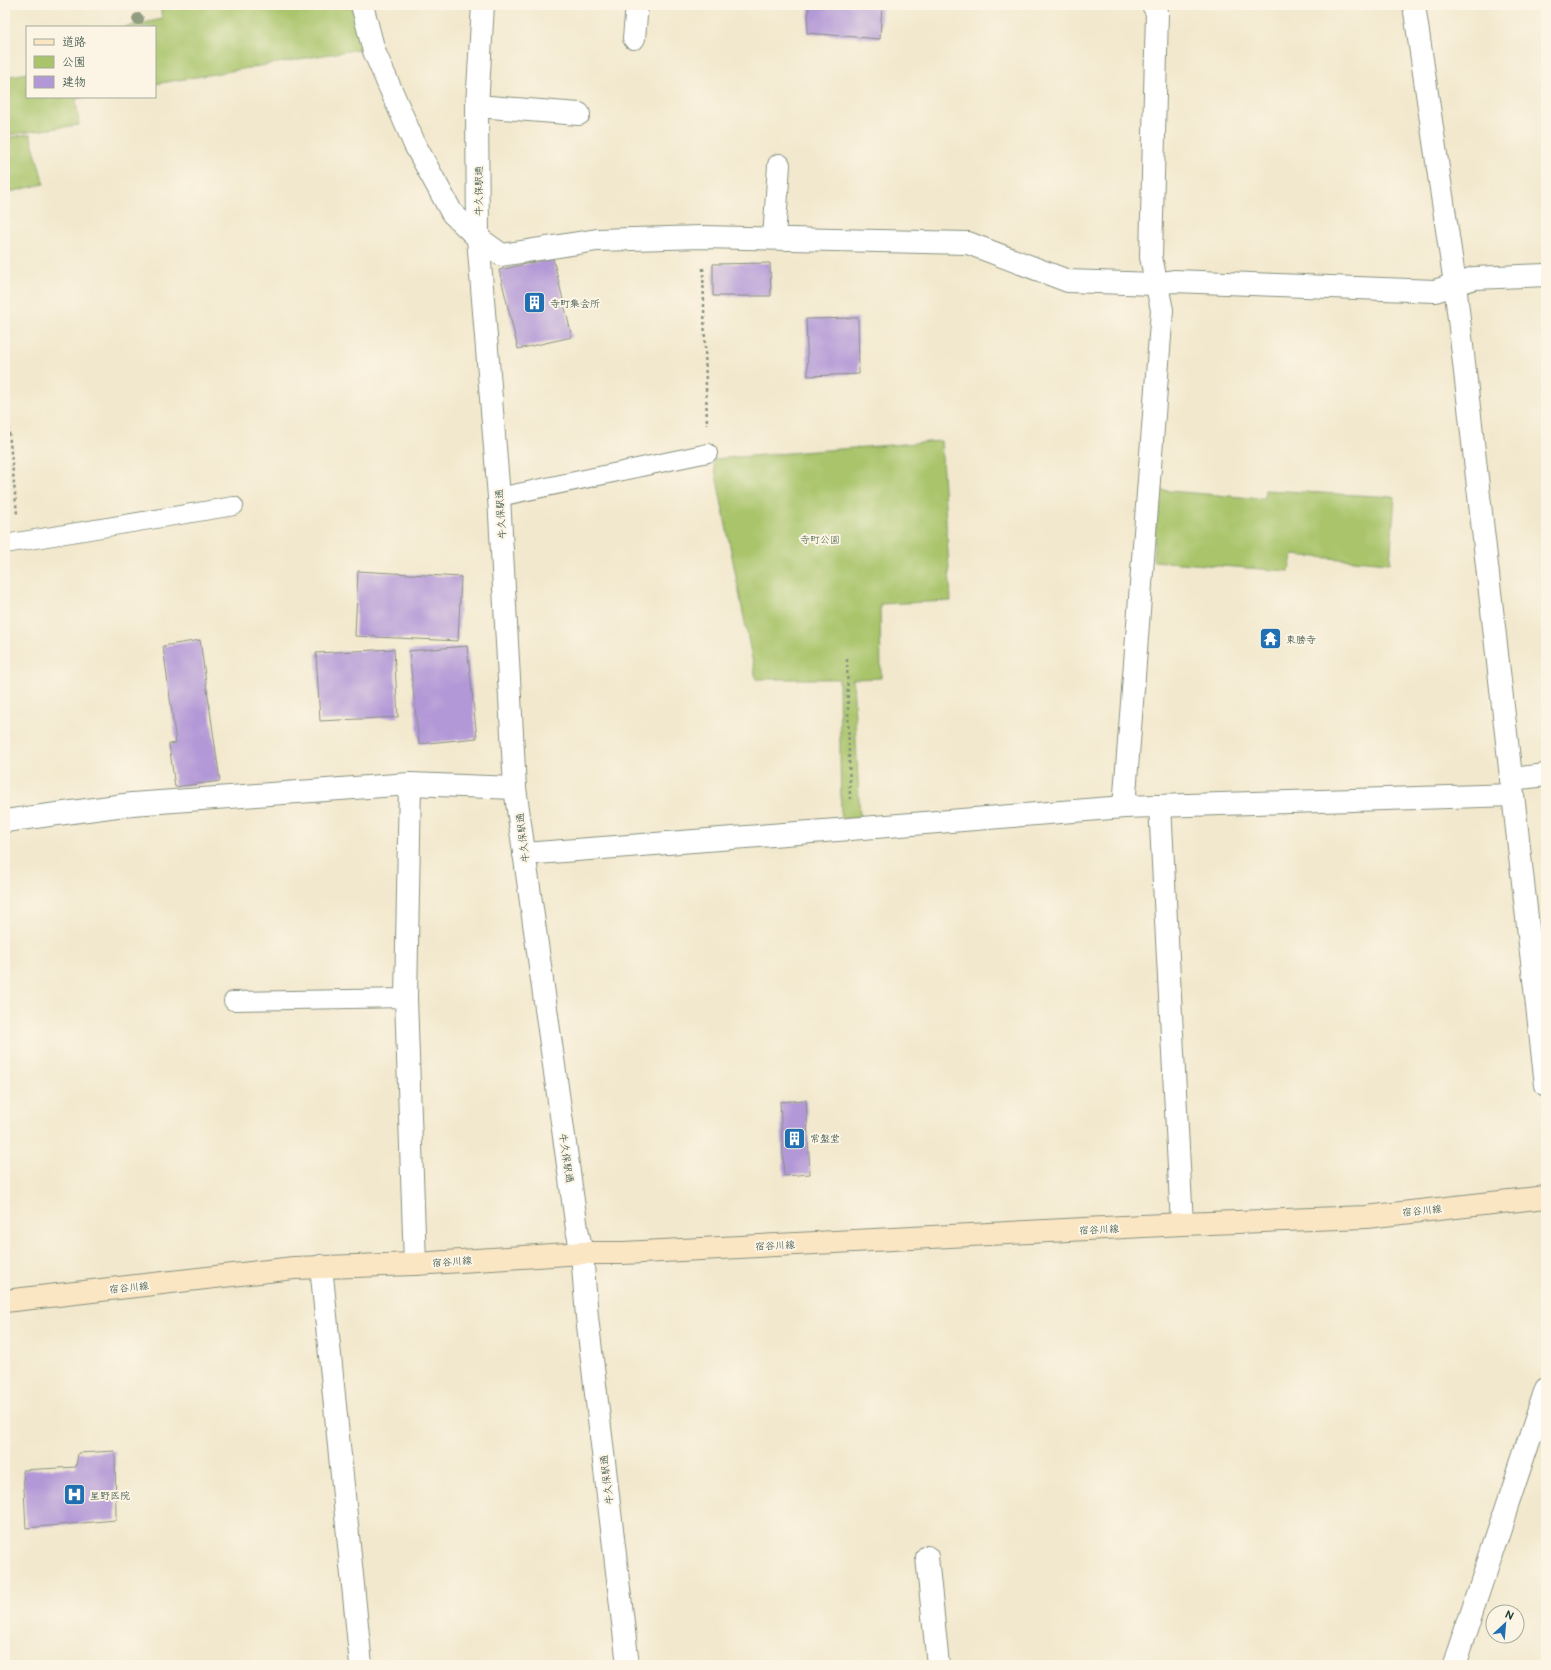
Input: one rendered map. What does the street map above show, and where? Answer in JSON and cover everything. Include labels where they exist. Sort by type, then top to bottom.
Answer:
[{"type":"main road","name":"宿谷川線","points":[[5,1301],[321,1266],[415,1264],[582,1253],[623,1253],[1366,1216],[1546,1197]]},
{"type":"street","points":[[362,5],[374,51],[415,145],[452,213],[478,238],[502,255],[597,240],[702,237],[774,238],[968,243],[1068,281],[1155,284],[1174,281],[1435,291],[1474,278],[1546,276]]},
{"type":"street","name":"牛久保駅通","points":[[483,5],[477,106],[478,238],[499,497],[515,788],[577,1229],[582,1253],[587,1317],[628,1665]]},
{"type":"street","points":[[634,38],[637,5]]},
{"type":"street","points":[[1124,806],[1162,310],[1155,284],[1151,257],[1158,12],[1153,5]]},
{"type":"street","points":[[1414,5],[1455,284],[1546,1085]]},
{"type":"street","points":[[477,106],[579,114]]},
{"type":"street","points":[[774,238],[779,166]]},
{"type":"street","points":[[524,854],[850,830],[1124,806],[1160,806],[1512,787],[1546,775]]},
{"type":"street","points":[[5,821],[132,804],[410,784],[515,788]]},
{"type":"street","points":[[410,784],[406,998],[415,1264]]},
{"type":"street","points":[[1160,806],[1182,1224]]},
{"type":"street","points":[[321,1266],[361,1665]]},
{"type":"street","points":[[1454,1665],[1546,1389]]},
{"type":"street","points":[[927,1557],[938,1665]]},
{"type":"lane","points":[[499,497],[708,453]]},
{"type":"lane","points":[[12,543],[234,506]]},
{"type":"lane","points":[[233,1001],[406,998]]},
{"type":"path","points":[[702,237],[708,453]]},
{"type":"path","points":[[5,391],[12,543]]},
{"type":"path","points":[[847,659],[850,830]]},
{"type":"green space","points":[[160,5],[353,5],[365,48],[156,84],[156,26],[129,26],[162,19]]},
{"type":"green space","points":[[26,73],[26,98],[80,98],[76,99],[79,125],[5,135],[5,77]]},
{"type":"green space","points":[[30,134],[44,184],[5,193],[5,138]]},
{"type":"green space","name":"寺町公園","points":[[941,441],[951,601],[880,604],[881,678],[853,679],[860,819],[841,818],[839,679],[756,679],[713,459]]},
{"type":"green space","points":[[1158,490],[1264,499],[1265,490],[1395,497],[1390,563],[1292,555],[1289,571],[1153,561]]},
{"type":"building","points":[[809,5],[882,5],[880,39],[807,33]]},
{"type":"building","name":"寺町集会所","points":[[553,258],[572,337],[518,349],[499,270]]},
{"type":"building","points":[[770,263],[771,296],[713,296],[713,264]]},
{"type":"building","points":[[858,318],[859,374],[808,376],[806,319]]},
{"type":"building","points":[[358,571],[461,577],[458,641],[355,636]]},
{"type":"building","points":[[200,640],[220,781],[175,787],[169,744],[176,743],[163,646]]},
{"type":"building","points":[[467,646],[477,738],[419,744],[409,651]]},
{"type":"building","points":[[394,649],[398,717],[320,721],[316,653]]},
{"type":"building","name":"常盤堂","points":[[806,1100],[810,1174],[784,1176],[780,1102]]},
{"type":"building","points":[[115,1451],[116,1520],[26,1528],[23,1470],[76,1467],[78,1453]]},
{"type":"place","name":"寺町集会所","points":[[535,303]]},
{"type":"place","name":"東勝寺","points":[[1271,639]]},
{"type":"place","name":"常盤堂","points":[[795,1138]]},
{"type":"place","name":"星野医院","points":[[74,1495]]}]
